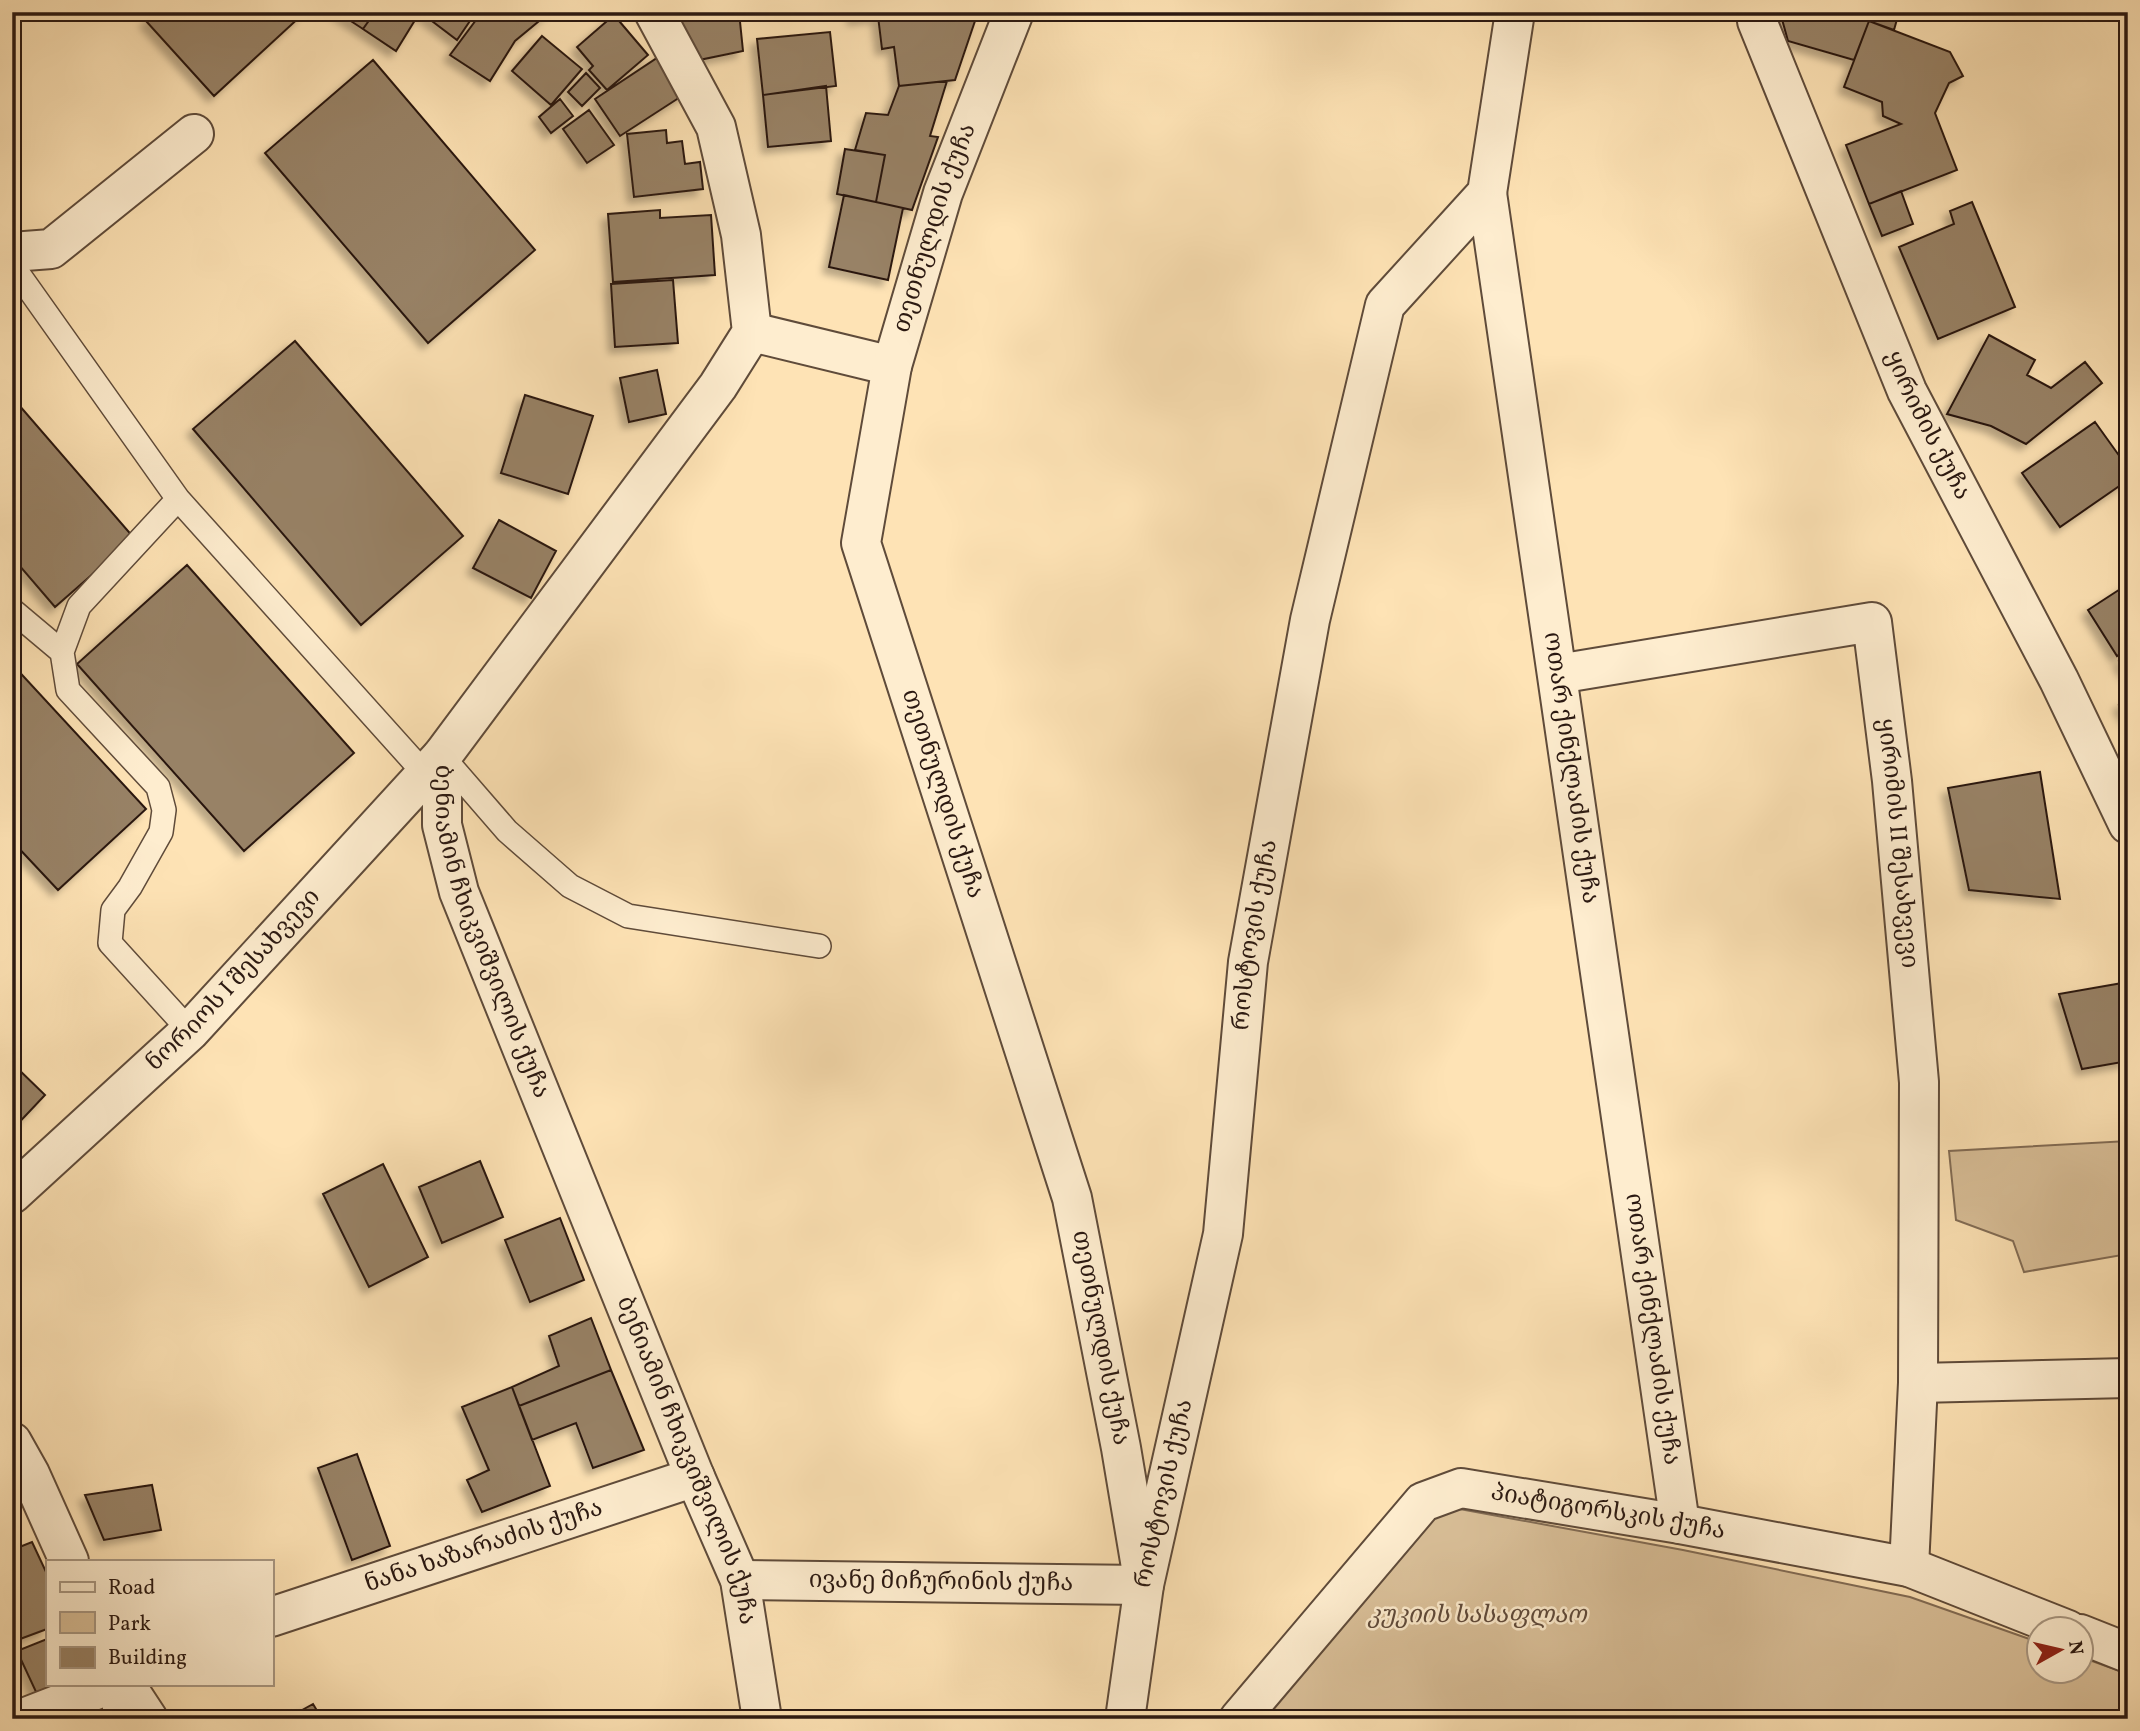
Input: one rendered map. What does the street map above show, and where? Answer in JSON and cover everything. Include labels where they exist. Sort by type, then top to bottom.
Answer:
[{"type":"street","points":[[654,12],[716,127],[741,235],[752,332],[892,366]]},
{"type":"street","name":"თეთნულდის ქუჩა","points":[[1014,12],[943,193],[892,366],[862,544],[1072,1198],[1121,1448],[1144,1585]]},
{"type":"street","name":"ოთარ ქინქლაძის ქუჩა","points":[[1515,12],[1487,193],[1680,1524]]},
{"type":"street","name":"ყირიმის ქუჩა","points":[[1756,12],[1762,34],[1906,391],[2059,680],[2128,824]]},
{"type":"street","points":[[12,252],[51,249],[194,134]]},
{"type":"street","name":"როსტოვის ქუჩა","points":[[1125,1719],[1144,1585],[1223,1234],[1248,962],[1310,620],[1385,306],[1487,193]]},
{"type":"street","name":"ბენიამინ ჩხიკვიშვილის ქუჩა","points":[[752,332],[718,386],[434,766],[442,825],[459,892],[695,1477],[740,1580],[762,1719]]},
{"type":"street","name":"ყირიმის II შესახვევი","points":[[1558,674],[1872,622],[1892,781],[1919,1082],[1918,1384],[1909,1567]]},
{"type":"street","name":"ნორიოს I შესახვევი","points":[[12,1194],[190,1031],[434,766]]},
{"type":"street","points":[[1918,1384],[2128,1378]]},
{"type":"street","points":[[12,1442],[30,1474],[69,1560]]},
{"type":"street","name":"ნანა ხაზარაძის ქუჩა","points":[[273,1616],[695,1477]]},
{"type":"street","name":"პიატიგორსკის ქუჩა","points":[[1239,1719],[1423,1502],[1461,1488],[1680,1524],[1909,1567],[2035,1616]]},
{"type":"street","name":"ივანე მიჩურინის ქუჩა","points":[[740,1580],[1144,1585]]},
{"type":"street","points":[[2094,1639],[2128,1653]]},
{"type":"street","points":[[21,1719],[106,1686]]},
{"type":"street","points":[[122,1719],[124,1686]]},
{"type":"street","points":[[125,1686],[148,1719]]},
{"type":"lane","points":[[12,265],[178,499],[434,766],[570,886],[628,916],[818,946]]},
{"type":"lane","points":[[178,499],[79,606],[61,652],[68,690],[158,787],[164,810],[161,832],[130,887],[113,910],[110,943],[190,1031]]},
{"type":"lane","points":[[12,610],[61,652]]},
{"type":"green space","points":[[2128,1141],[2128,1254],[2024,1272],[2013,1241],[1956,1220],[1949,1151]]},
{"type":"green space","name":"კუკიის სასაფლაო","points":[[1438,1505],[1683,1550],[1910,1597],[2024,1637],[2024,1686],[2094,1686],[2094,1662],[2128,1674],[2128,1719],[1254,1719]]},
{"type":"building","points":[[155,12],[303,14],[214,96],[146,21]]},
{"type":"building","points":[[337,12],[375,12],[363,29]]},
{"type":"building","points":[[375,12],[420,12],[396,51],[363,29]]},
{"type":"building","points":[[420,12],[476,12],[457,40]]},
{"type":"building","points":[[482,12],[550,12],[515,41],[490,81],[450,55]]},
{"type":"building","points":[[679,12],[739,12],[743,51],[699,60],[675,17]]},
{"type":"building","points":[[853,12],[974,12],[976,18],[955,80],[899,86],[894,47],[882,49],[878,16],[854,19]]},
{"type":"building","points":[[1780,12],[1899,12],[1894,30],[1869,21],[1854,60],[1788,41]]},
{"type":"building","points":[[614,15],[648,55],[607,90],[589,70],[593,66],[577,47]]},
{"type":"building","points":[[1869,21],[1950,52],[1963,76],[1949,83],[1935,113],[1957,170],[1869,204],[1846,145],[1901,124],[1883,116],[1882,102],[1844,87]]},
{"type":"building","points":[[830,32],[836,86],[763,95],[757,39]]},
{"type":"building","points":[[542,36],[582,69],[551,105],[512,71]]},
{"type":"building","points":[[666,52],[691,90],[620,136],[595,99]]},
{"type":"building","points":[[373,60],[535,250],[428,343],[265,153]]},
{"type":"building","points":[[586,73],[600,88],[582,106],[568,92]]},
{"type":"building","points":[[947,81],[930,136],[938,137],[912,210],[876,202],[885,155],[855,150],[866,113],[888,115],[899,86]]},
{"type":"building","points":[[826,86],[831,141],[768,147],[763,95]]},
{"type":"building","points":[[560,99],[573,116],[551,133],[539,117]]},
{"type":"building","points":[[589,110],[614,145],[587,163],[563,129]]},
{"type":"building","points":[[666,130],[667,143],[682,141],[685,164],[700,162],[703,189],[634,197],[627,134]]},
{"type":"building","points":[[845,149],[885,155],[876,202],[837,194]]},
{"type":"building","points":[[1901,191],[1913,224],[1882,236],[1869,204]]},
{"type":"building","points":[[844,195],[903,208],[888,280],[829,267]]},
{"type":"building","points":[[1972,202],[2015,307],[1938,339],[1899,247],[1954,224],[1950,211]]},
{"type":"building","points":[[660,210],[660,218],[711,215],[715,275],[613,282],[608,214]]},
{"type":"building","points":[[673,280],[678,343],[615,347],[611,284]]},
{"type":"building","points":[[1989,335],[2035,360],[2027,375],[2051,388],[2085,362],[2102,383],[2026,444],[1991,426],[1947,414]]},
{"type":"building","points":[[295,341],[463,536],[361,625],[193,429]]},
{"type":"building","points":[[657,370],[666,414],[629,422],[620,378]]},
{"type":"building","points":[[525,395],[593,416],[568,494],[501,473]]},
{"type":"building","points":[[12,397],[134,538],[55,607],[12,557]]},
{"type":"building","points":[[2095,422],[2128,468],[2128,480],[2060,527],[2022,473]]},
{"type":"building","points":[[499,520],[556,551],[531,598],[473,568]]},
{"type":"building","points":[[187,565],[354,753],[244,851],[77,664]]},
{"type":"building","points":[[2128,584],[2128,649],[2117,656],[2088,610]]},
{"type":"building","points":[[2128,655],[2128,675],[2119,661]]},
{"type":"building","points":[[12,664],[146,809],[58,890],[12,841]]},
{"type":"building","points":[[2128,700],[2128,719],[2119,705]]},
{"type":"building","points":[[2040,772],[2060,899],[1969,890],[1948,788]]},
{"type":"building","points":[[2128,982],[2128,1061],[2082,1069],[2059,994]]},
{"type":"building","points":[[12,1063],[45,1095],[12,1130]]},
{"type":"building","points":[[480,1161],[503,1217],[442,1243],[419,1187]]},
{"type":"building","points":[[383,1164],[428,1257],[369,1287],[323,1194]]},
{"type":"building","points":[[560,1218],[584,1280],[530,1302],[505,1240]]},
{"type":"building","points":[[591,1318],[611,1370],[519,1406],[512,1387],[559,1366],[549,1336]]},
{"type":"building","points":[[611,1370],[644,1450],[593,1468],[576,1423],[532,1440],[519,1406]]},
{"type":"building","points":[[512,1387],[550,1486],[482,1512],[467,1480],[489,1470],[462,1407]]},
{"type":"building","points":[[357,1454],[390,1546],[352,1560],[318,1468]]},
{"type":"building","points":[[152,1485],[161,1530],[104,1540],[85,1495]]},
{"type":"building","points":[[32,1542],[46,1572],[46,1629],[12,1642],[12,1550]]},
{"type":"building","points":[[46,1639],[46,1686],[56,1686],[37,1694],[17,1651]]},
{"type":"building","points":[[313,1704],[322,1719],[286,1719]]}]
